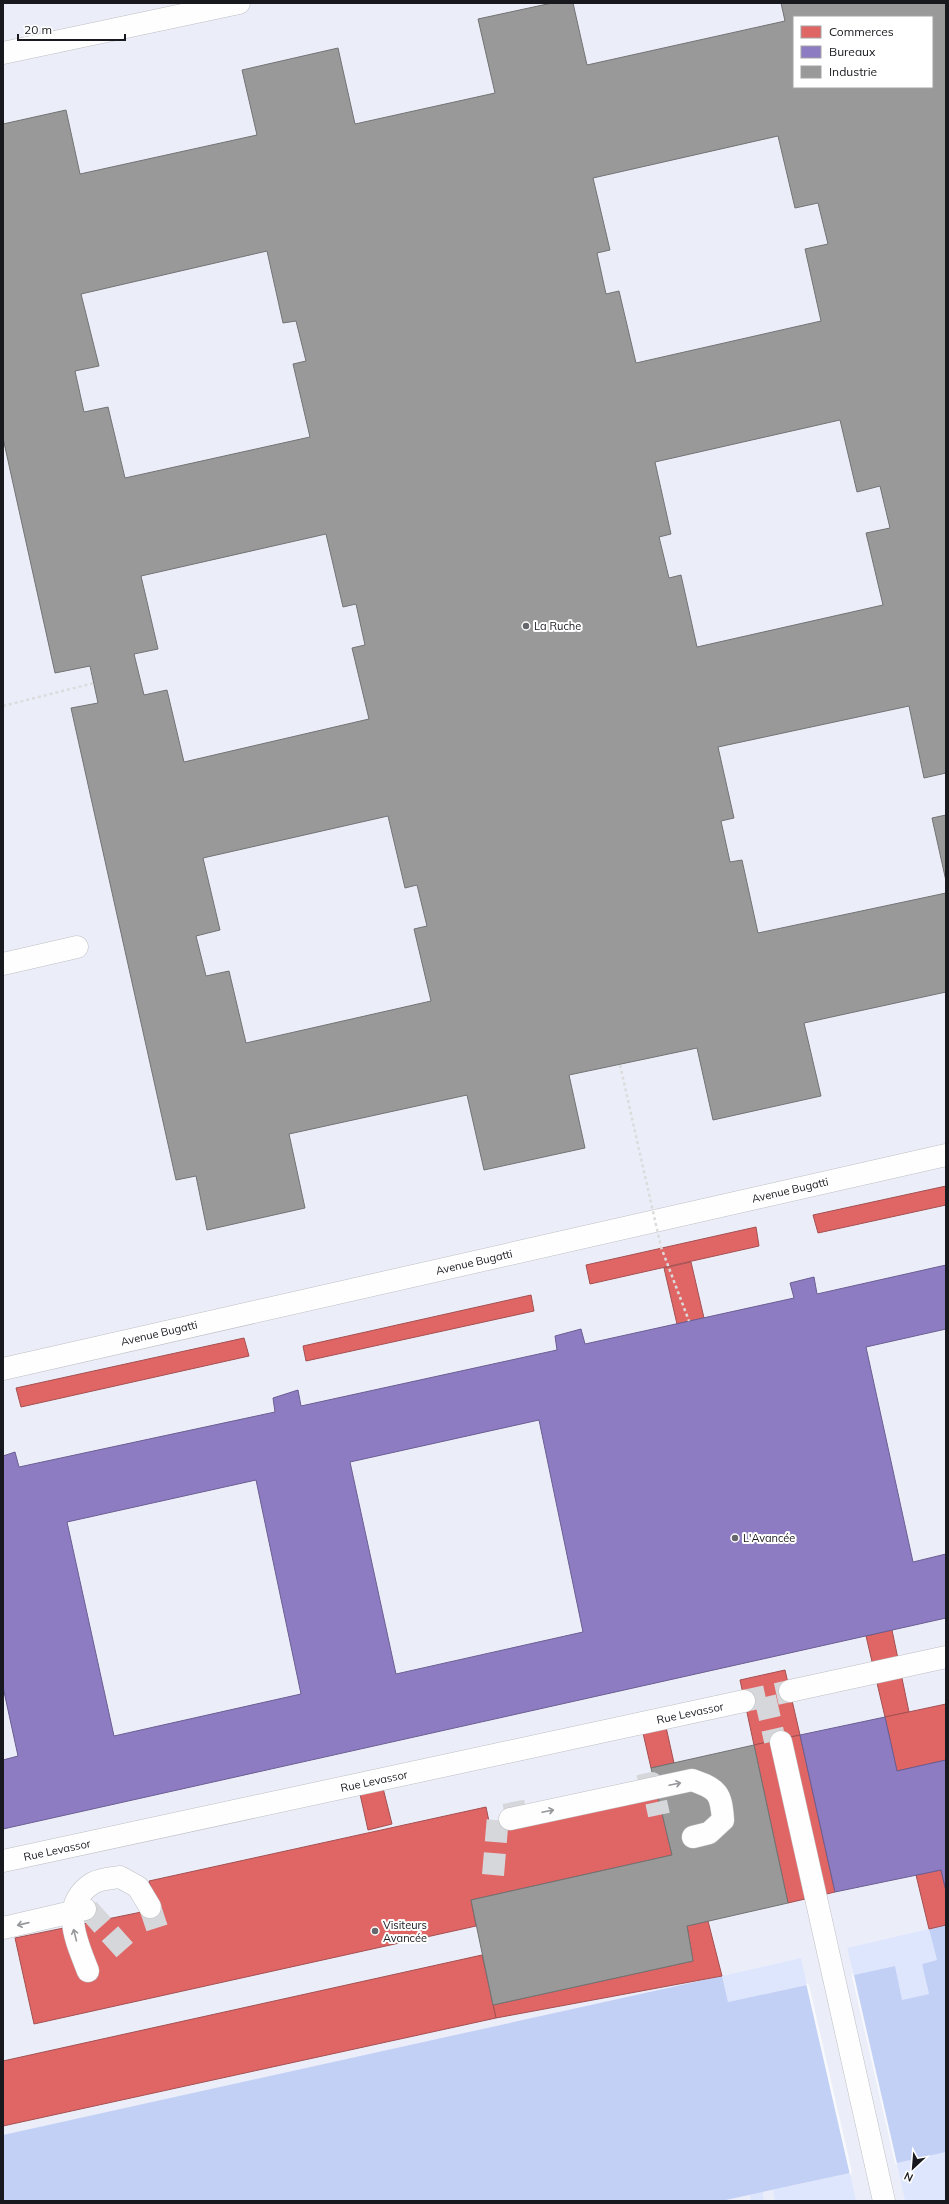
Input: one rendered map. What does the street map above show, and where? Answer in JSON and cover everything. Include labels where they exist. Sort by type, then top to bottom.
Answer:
[{"type":"lane","points":[[3,53],[238,3]]},
{"type":"lane","points":[[3,964],[77,947]]},
{"type":"lane","name":"Avenue Bugatti","points":[[3,1369],[946,1155]]},
{"type":"lane","points":[[790,1691],[946,1658]]},
{"type":"lane","name":"Rue Levassor","points":[[3,1862],[744,1701]]},
{"type":"lane","points":[[781,1742],[884,2201]]},
{"type":"lane","points":[[510,1819],[692,1780],[711,1787],[722,1802],[723,1820],[709,1833],[692,1837]]},
{"type":"lane","points":[[88,1972],[74,1935],[72,1916],[78,1898],[94,1882],[120,1877],[138,1887],[150,1907]]},
{"type":"lane","points":[[3,1928],[88,1908]]},
{"type":"path","points":[[3,706],[94,683]]},
{"type":"path","points":[[620,1065],[661,1247],[689,1321]]},
{"type":"shaded area","points":[[3,3],[946,3],[946,2201],[3,2201]]},
{"type":"shaded area","points":[[946,1925],[946,2152],[897,2163],[854,1975],[895,1966],[902,2000],[929,1994],[922,1964],[937,1960],[929,1929]]},
{"type":"shaded area","points":[[929,1929],[937,1960],[922,1964],[929,1994],[902,2000],[894,1966],[854,1975],[847,1948]]},
{"type":"shaded area","points":[[801,1958],[807,1985],[728,2002],[722,1976]]},
{"type":"shaded area","points":[[722,1976],[728,2002],[807,1985],[850,2173],[721,2201],[3,2201],[3,2135]]},
{"type":"shaded area","points":[[946,2152],[946,2201],[905,2201],[897,2163]]},
{"type":"shaded area","points":[[850,2173],[856,2201],[775,2201],[773,2190]]},
{"type":"shaded area","points":[[763,2192],[764,2201],[751,2201],[750,2195]]},
{"type":"pier","points":[[853,1973],[897,2165],[895,2163],[852,1976]]},
{"type":"pier","points":[[806,1983],[809,1985],[852,2172],[850,2175]]},
{"type":"building: Commerces","points":[[946,1186],[946,1205],[818,1233],[813,1215]]},
{"type":"building: Commerces","points":[[756,1227],[759,1246],[590,1284],[586,1265]]},
{"type":"building: Commerces","points":[[691,1262],[704,1318],[677,1324],[664,1268]]},
{"type":"building: Commerces","points":[[531,1295],[534,1311],[306,1361],[303,1346]]},
{"type":"building: Commerces","points":[[244,1338],[249,1356],[21,1407],[16,1388]]},
{"type":"building: Commerces","points":[[892,1630],[909,1712],[885,1717],[866,1636]]},
{"type":"building: Commerces","points":[[785,1670],[800,1735],[754,1745],[740,1680]]},
{"type":"building: Commerces","points":[[946,1704],[946,1760],[897,1771],[885,1717]]},
{"type":"building: Commerces","points":[[666,1727],[674,1763],[651,1768],[643,1733]]},
{"type":"building: Commerces","points":[[800,1735],[835,1892],[788,1903],[754,1745]]},
{"type":"building: Commerces","points":[[383,1788],[392,1824],[368,1830],[360,1794]]},
{"type":"building: Commerces","points":[[658,1796],[672,1855],[471,1900],[476,1926],[34,2024],[15,1938],[156,1909],[149,1881],[486,1807],[491,1831]]},
{"type":"building: Commerces","points":[[941,1870],[946,1891],[946,1925],[929,1929],[916,1875]]},
{"type":"building: Commerces","points":[[708,1921],[722,1976],[496,2018],[493,2005],[693,1961],[687,1926]]},
{"type":"building: Commerces","points":[[482,1955],[496,2018],[3,2126],[3,2061]]},
{"type":"building: Bureaux","name":"L'Avancée","points":[[946,1265],[946,1329],[866,1347],[913,1562],[946,1554],[946,1618],[3,1829],[3,1760],[18,1756],[3,1687],[3,1456],[15,1452],[19,1467],[275,1412],[273,1398],[298,1390],[301,1406],[557,1350],[555,1336],[581,1329],[585,1344],[794,1298],[790,1283],[814,1277],[817,1294]],"holes":[[[539,1420],[583,1632],[396,1674],[350,1462]],[[256,1480],[301,1694],[114,1736],[67,1522]]]},
{"type":"building: Bureaux","points":[[885,1717],[897,1771],[946,1760],[946,1891],[941,1870],[835,1892],[800,1735]]},
{"type":"building: Industrie","name":"La Ruche","points":[[552,3],[573,3],[587,65],[785,21],[781,3],[946,3],[946,773],[924,778],[909,706],[718,747],[734,818],[721,821],[730,862],[742,860],[758,933],[946,893],[946,992],[804,1023],[821,1096],[713,1120],[697,1048],[569,1075],[585,1148],[484,1170],[467,1095],[289,1134],[305,1208],[207,1230],[196,1176],[176,1180],[71,708],[98,703],[90,666],[55,673],[3,438],[3,124],[66,110],[80,174],[257,135],[242,70],[338,48],[355,124],[495,93],[478,19]],"holes":[[[778,136],[795,208],[818,203],[828,244],[805,249],[821,321],[636,363],[619,291],[606,294],[597,253],[610,250],[593,178]],[[267,251],[283,323],[296,321],[306,361],[293,364],[310,437],[125,478],[108,407],[84,412],[75,371],[99,366],[81,294]],[[840,420],[857,492],[880,486],[890,528],[866,533],[883,605],[697,647],[681,575],[669,578],[659,537],[671,534],[655,462]],[[326,534],[343,607],[356,604],[365,645],[352,648],[369,719],[184,762],[167,690],[144,695],[134,654],[158,649],[141,576]],[[388,816],[405,888],[417,885],[427,926],[414,929],[431,1001],[246,1043],[229,971],[206,976],[196,936],[220,930],[203,858]]]},
{"type":"building: Industrie","points":[[946,815],[946,881],[932,818]]},
{"type":"building: Industrie","points":[[754,1745],[788,1903],[687,1926],[693,1961],[493,2005],[471,1900],[672,1855],[651,1768]]},
{"type":"tunnel","points":[[744,1701],[790,1691]]},
{"type":"tunnel","points":[[765,1697],[775,1741]]},
{"type":"tunnel","points":[[639,1786],[652,1783],[659,1815]]},
{"type":"tunnel","points":[[493,1875],[498,1816],[529,1810]]},
{"type":"tunnel","points":[[150,1907],[158,1931]]},
{"type":"tunnel","points":[[88,1909],[131,1957]]},
{"type":"place","name":"La Ruche","points":[[526,626]]},
{"type":"place","name":"L'Avancée","points":[[735,1538]]},
{"type":"place","name":"Visiteurs Avancée","points":[[375,1931]]}]
